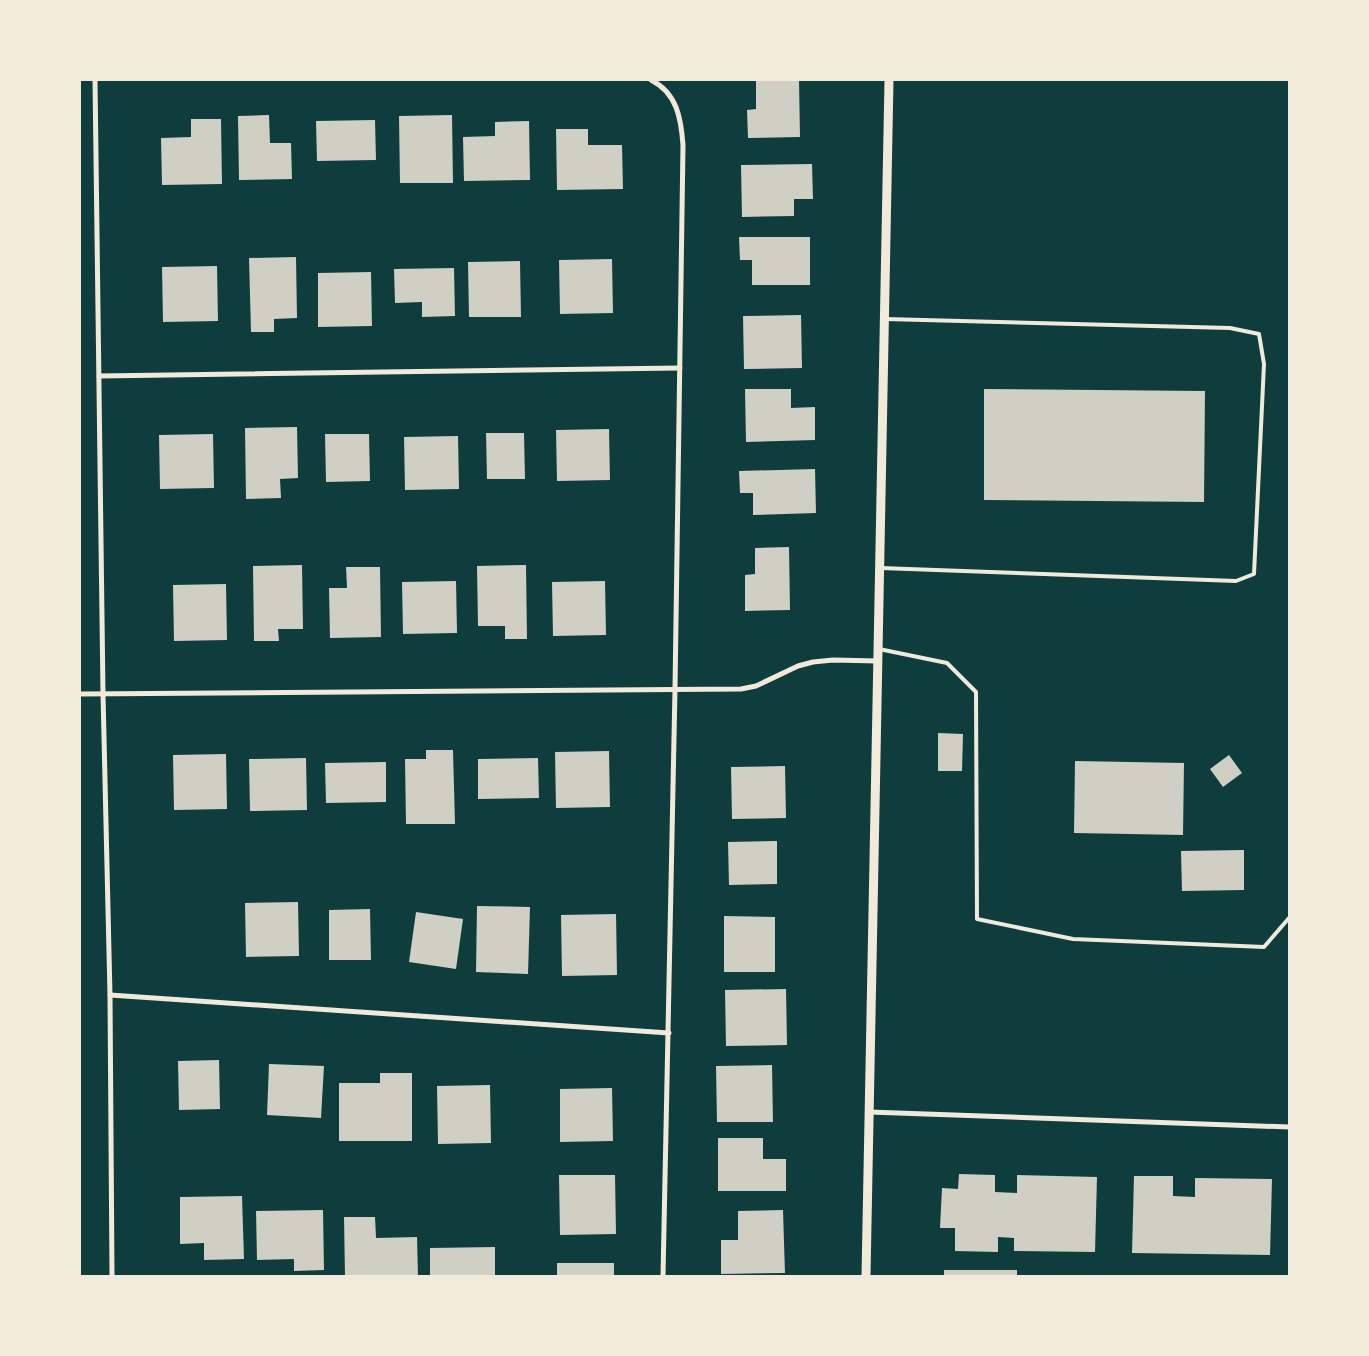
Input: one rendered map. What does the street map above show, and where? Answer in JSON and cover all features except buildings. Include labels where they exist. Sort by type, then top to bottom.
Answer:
[{"type":"street","points":[[95,80],[103,694],[110,995],[112,1276]]},
{"type":"street","points":[[651,80],[658,83],[669,93],[677,107],[681,122],[683,145],[675,689],[663,1276]]},
{"type":"street","points":[[866,1276],[889,80]]},
{"type":"street","points":[[99,376],[680,368]]},
{"type":"street","points":[[80,694],[741,688],[756,686],[798,666],[813,662],[833,660],[878,662]]},
{"type":"street","points":[[110,995],[668,1032]]},
{"type":"street","points":[[869,1112],[1289,1127]]},
{"type":"lane","points":[[880,568],[1236,581],[1254,574],[1264,364],[1259,334],[1230,328],[885,319]]},
{"type":"lane","points":[[879,649],[947,663],[976,692],[977,920],[1073,939],[1264,947],[1289,918]]}]
